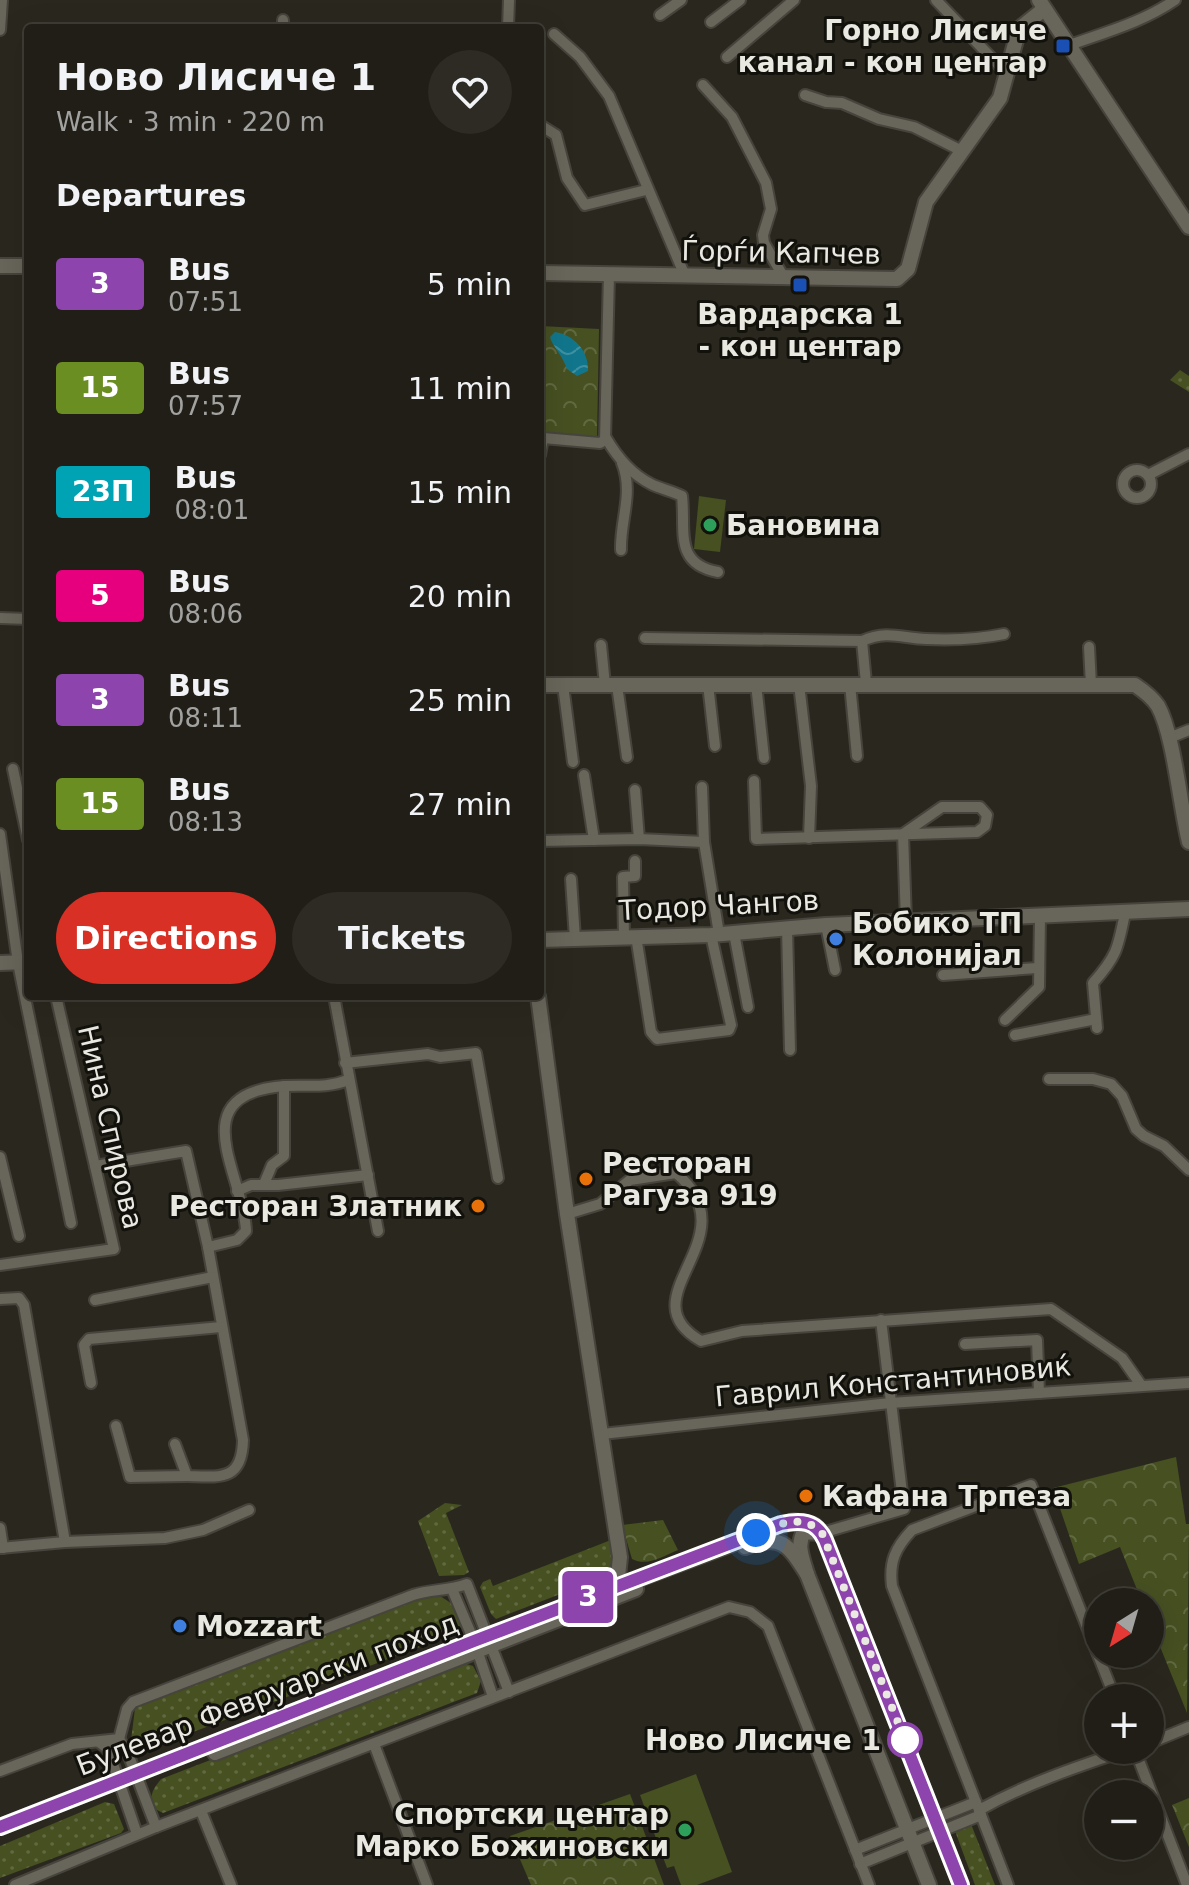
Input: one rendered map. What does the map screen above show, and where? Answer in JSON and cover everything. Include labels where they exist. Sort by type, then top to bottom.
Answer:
[{"type":"street","points":[[0,30],[2,0]]},
{"type":"street","points":[[508,24],[509,0]]},
{"type":"street","points":[[660,15],[681,0]]},
{"type":"street","points":[[711,22],[740,0]]},
{"type":"street","points":[[727,57],[794,0]]},
{"type":"street","points":[[936,0],[1007,74]]},
{"type":"street","points":[[1070,45],[1128,25],[1158,12],[1175,0]]},
{"type":"street","points":[[1041,4],[1189,227]]},
{"type":"street","name":"Ѓорѓи Капчев","points":[[544,273],[897,279],[908,269],[926,202],[1000,98],[1019,29],[1041,4]]},
{"type":"street","points":[[554,34],[580,57],[601,82],[685,276]]},
{"type":"street","points":[[703,85],[732,117],[766,183],[771,209],[763,235],[764,243],[783,276]]},
{"type":"street","points":[[805,95],[826,102],[842,103],[879,119],[914,127],[962,151]]},
{"type":"street","points":[[544,128],[556,135],[567,178],[585,205],[646,190]]},
{"type":"street","points":[[0,266],[24,266]]},
{"type":"street","points":[[609,274],[606,438],[619,458],[628,487],[621,550]]},
{"type":"street","points":[[544,438],[600,443],[606,438]]},
{"type":"street","points":[[1148,475],[1189,454]]},
{"type":"street","points":[[619,458],[650,484],[682,496],[681,530],[688,552],[704,569],[718,572]]},
{"type":"street","points":[[0,618],[24,619]]},
{"type":"street","points":[[645,638],[862,641],[875,635],[908,635],[923,639],[1004,634]]},
{"type":"street","points":[[857,756],[862,641]]},
{"type":"street","points":[[601,645],[627,757]]},
{"type":"street","points":[[1089,647],[1091,685]]},
{"type":"street","points":[[708,684],[715,746]]},
{"type":"street","points":[[756,684],[764,758]]},
{"type":"street","points":[[799,684],[811,786],[809,838]]},
{"type":"street","points":[[544,685],[1135,685],[1148,693],[1159,707],[1169,738],[1189,842]]},
{"type":"street","points":[[563,685],[573,762]]},
{"type":"street","points":[[1169,738],[1189,730]]},
{"type":"street","points":[[13,769],[24,821]]},
{"type":"street","points":[[584,775],[594,840]]},
{"type":"street","points":[[754,781],[756,839],[977,832],[985,826],[987,815],[980,807],[942,807],[903,834]]},
{"type":"street","points":[[635,861],[635,876],[623,877],[630,937],[653,1036],[657,1039],[729,1030],[731,1025],[715,935],[704,842],[702,787]]},
{"type":"street","points":[[635,790],[639,839]]},
{"type":"street","points":[[0,834],[23,962],[0,963]]},
{"type":"street","points":[[903,834],[906,921]]},
{"type":"street","points":[[544,841],[639,839],[704,842]]},
{"type":"street","points":[[571,879],[575,939]]},
{"type":"street","name":"Тодор Чангов","points":[[544,940],[715,935],[826,925],[1189,909]]},
{"type":"street","points":[[1015,1035],[1096,1024],[1089,985],[1113,960],[1118,950],[1125,913]]},
{"type":"street","points":[[1005,1020],[1039,987],[1040,916]]},
{"type":"street","points":[[826,925],[835,970]]},
{"type":"street","points":[[787,928],[790,1050]]},
{"type":"street","points":[[734,933],[748,1007]]},
{"type":"street","points":[[943,975],[1037,968]]},
{"type":"street","points":[[30,1000],[71,1223]]},
{"type":"street","name":"Нина Спирова","points":[[0,1265],[114,1249],[57,1000]]},
{"type":"street","points":[[335,1000],[378,1231]]},
{"type":"street","points":[[539,1000],[567,1214],[620,1557],[617,1586]]},
{"type":"street","points":[[345,1063],[428,1054],[440,1057],[476,1053],[498,1178]]},
{"type":"street","points":[[1049,1079],[1093,1079],[1111,1084],[1122,1096],[1136,1129],[1164,1146],[1189,1170]]},
{"type":"street","points":[[208,1247],[237,1240],[247,1227],[224,1128],[229,1107],[251,1092],[300,1084],[328,1087],[348,1080]]},
{"type":"street","points":[[264,1184],[272,1165],[284,1156],[284,1086]]},
{"type":"street","points":[[95,1166],[186,1151],[208,1247],[243,1440],[242,1458],[238,1466],[227,1474],[215,1477],[130,1477],[116,1426]]},
{"type":"street","points":[[0,1157],[19,1236]]},
{"type":"street","points":[[567,1214],[600,1204],[620,1186],[639,1177],[676,1173],[688,1183],[696,1194],[703,1227],[693,1260],[675,1293],[674,1311],[686,1332],[701,1341],[742,1331],[1056,1310],[1122,1358],[1141,1385]]},
{"type":"street","points":[[237,1191],[251,1185],[368,1175]]},
{"type":"street","points":[[95,1300],[213,1277]]},
{"type":"street","points":[[0,1299],[19,1298],[24,1305],[65,1542]]},
{"type":"street","points":[[881,1320],[904,1509],[822,1533],[804,1532],[799,1546],[807,1574],[929,1885]]},
{"type":"street","points":[[91,1383],[84,1345],[89,1339],[221,1327]]},
{"type":"street","points":[[965,1344],[1037,1340],[1039,1393]]},
{"type":"street","name":"Гаврил Константиновиќ","points":[[602,1434],[890,1403],[1189,1383]]},
{"type":"street","points":[[175,1444],[187,1476]]},
{"type":"street","points":[[1008,1885],[892,1586],[893,1556],[912,1530],[1031,1485],[1109,1684]]},
{"type":"street","points":[[0,1528],[2,1548],[165,1538],[203,1530],[249,1510]]},
{"type":"street","name":"Булевар Февруарски поход","points":[[482,1643],[617,1586],[781,1524],[805,1522],[822,1533]]},
{"type":"street","points":[[822,1533],[961,1885]]},
{"type":"street","name":"Булевар Февруарски поход","points":[[0,1836],[137,1778],[482,1643],[759,1542],[769,1540],[787,1545],[807,1574]]},
{"type":"street","points":[[620,1557],[643,1576]]},
{"type":"street","points":[[156,1827],[119,1739],[127,1709],[133,1702],[419,1593],[467,1584],[493,1697]]},
{"type":"street","points":[[452,1589],[509,1692]]},
{"type":"street","points":[[15,1885],[137,1834],[722,1608],[737,1607],[750,1612],[768,1626],[869,1885]]},
{"type":"street","points":[[1164,1737],[1189,1727]]},
{"type":"street","points":[[0,1771],[72,1744],[119,1739]]},
{"type":"street","points":[[96,1740],[107,1748],[137,1834]]},
{"type":"street","points":[[374,1744],[427,1885]]},
{"type":"street","points":[[860,1864],[910,1837],[1087,1764]]},
{"type":"street","points":[[1140,1764],[1187,1885]]},
{"type":"street","name":"Булевар Февруарски поход","points":[[0,1827],[120,1785]]},
{"type":"street","points":[[201,1811],[231,1885]]},
{"type":"street","points":[[855,1850],[910,1837]]},
{"type":"green space","points":[[544,326],[599,329],[597,438],[544,436]]},
{"type":"green space","points":[[1180,370],[1189,376],[1189,392],[1170,380]]},
{"type":"green space","name":"Бановина","points":[[699,496],[726,500],[720,552],[694,549]]},
{"type":"green space","points":[[1176,1457],[1186,1524],[1189,1524],[1187,1713],[1164,1656],[1164,1588],[1136,1588],[1120,1547],[1079,1564],[1053,1488]]},
{"type":"green space","points":[[445,1503],[462,1505],[446,1513],[469,1572],[464,1575],[439,1576],[418,1521]]},
{"type":"green space","points":[[663,1520],[678,1550],[650,1561],[632,1559],[622,1525]]},
{"type":"green space","points":[[611,1540],[614,1555],[612,1574],[496,1619],[491,1614],[480,1587],[483,1582],[490,1579],[493,1586]]},
{"type":"green space","points":[[430,1593],[454,1606],[462,1618],[463,1631],[134,1754],[130,1748],[136,1701]]},
{"type":"green space","points":[[463,1663],[473,1666],[481,1681],[477,1693],[163,1813],[153,1808],[152,1792],[161,1779]]},
{"type":"green space","name":"Спортски центар Марко Божиновски","points":[[696,1774],[732,1872],[697,1885],[681,1885],[674,1866],[667,1868],[640,1795]]},
{"type":"green space","points":[[630,1794],[664,1885],[531,1885],[510,1836]]},
{"type":"green space","points":[[1189,1798],[1189,1847],[1172,1805]]},
{"type":"green space","points":[[105,1802],[114,1804],[124,1829],[121,1833],[0,1878],[0,1846]]},
{"type":"green space","points":[[971,1824],[995,1885],[975,1885],[955,1831]]},
{"type":"water","points":[[555,332],[579,345],[586,357],[588,371],[577,376],[567,369],[550,337]]},
{"type":"bus line","name":"3","points":[[0,1827],[474,1641],[794,1521],[814,1525],[822,1533],[961,1885]]},
{"type":"place","name":"Горно Лисиче канал - кон центар","points":[[1063,46]]},
{"type":"place","name":"Вардарска 1 - кон центар","points":[[800,285]]},
{"type":"place","name":"Бановина","points":[[710,525]]},
{"type":"place","name":"Бобико ТП Колонијал","points":[[836,939]]},
{"type":"place","name":"Ресторан Рагуза 919","points":[[586,1179]]},
{"type":"place","name":"Ресторан Златник","points":[[478,1206]]},
{"type":"place","name":"Кафана Трпеза","points":[[806,1496]]},
{"type":"place","name":"Mozzart","points":[[180,1626]]},
{"type":"place","name":"Ново Лисиче 1","points":[[905,1740]]},
{"type":"place","name":"Спортски центар Марко Божиновски","points":[[685,1830]]},
{"type":"route","points":[[756,1533],[794,1521],[814,1525],[822,1533],[905,1740]]}]
